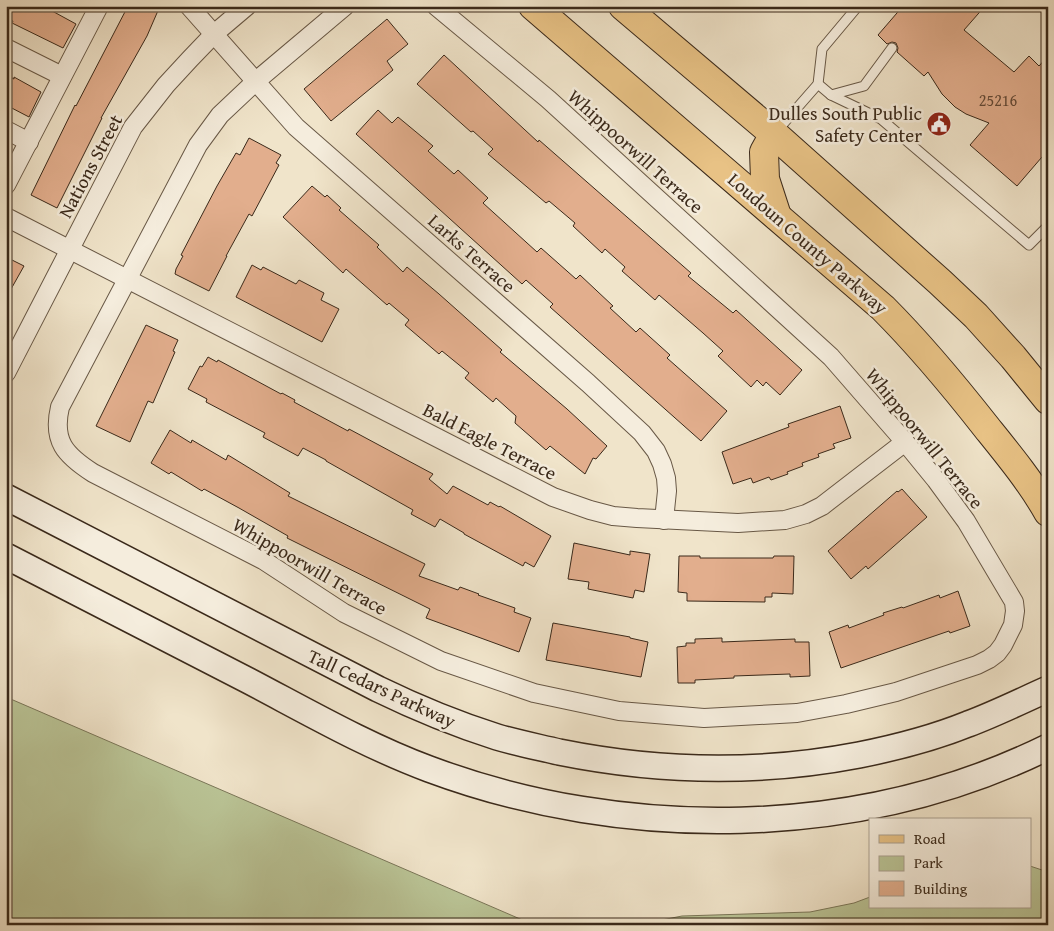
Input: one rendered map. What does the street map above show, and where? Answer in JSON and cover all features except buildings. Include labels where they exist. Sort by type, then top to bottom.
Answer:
[{"type":"main road","name":"Loudoun County Parkway","points":[[534,6],[884,308],[917,341],[1007,453],[1048,512]]},
{"type":"main road","points":[[623,6],[774,134],[930,272],[962,302],[1013,357],[1048,400]]},
{"type":"main road","points":[[774,134],[764,152],[765,178],[777,216]]},
{"type":"main road","name":"Tall Cedars Parkway","points":[[6,497],[422,710],[498,738],[589,758],[649,766],[723,769],[788,764],[860,755],[921,739],[967,724],[1048,689]]},
{"type":"main road","points":[[6,513],[50,535],[58,536],[76,533]]},
{"type":"main road","points":[[6,556],[367,742],[430,769],[462,780],[565,807],[610,815],[667,820],[734,821],[800,816],[858,808],[919,794],[970,778],[1048,747]]},
{"type":"street","name":"Larks Terrace","points":[[189,6],[296,127],[588,383],[642,433],[656,451],[666,478],[667,491],[664,520]]},
{"type":"street","name":"Nations Street","points":[[6,373],[133,127],[166,85],[214,34],[247,6]]},
{"type":"street","name":"Whippoorwill Terrace","points":[[345,6],[256,81],[220,115],[198,145],[60,407],[56,422],[59,438],[64,448],[72,457],[93,473],[263,560],[344,614],[441,661],[534,694],[619,711],[704,718],[797,713],[904,690],[989,660],[997,654],[1009,636],[1013,625],[1014,602],[966,521],[905,442],[824,350],[548,99],[436,6]]},
{"type":"street","points":[[6,185],[96,7]]},
{"type":"street","points":[[6,48],[62,76]]},
{"type":"street","points":[[6,130],[29,142]]},
{"type":"street","name":"Bald Eagle Terrace","points":[[6,217],[553,497],[613,516],[722,523],[760,523],[785,520],[806,514],[822,506],[905,442]]},
{"type":"lane","points":[[774,134],[818,84],[822,49],[858,6]]},
{"type":"lane","points":[[831,95],[864,86],[892,48]]},
{"type":"lane","points":[[818,84],[831,95],[880,119],[1029,245],[1048,226]]},
{"type":"green space","points":[[6,697],[534,925],[6,925]]},
{"type":"green space","points":[[1032,867],[1048,872],[1048,925],[636,925],[682,916],[810,912],[854,903],[869,897],[869,908],[1032,908]]},
{"type":"place","name":"Dulles South Public Safety Center","points":[[939,124]]}]
